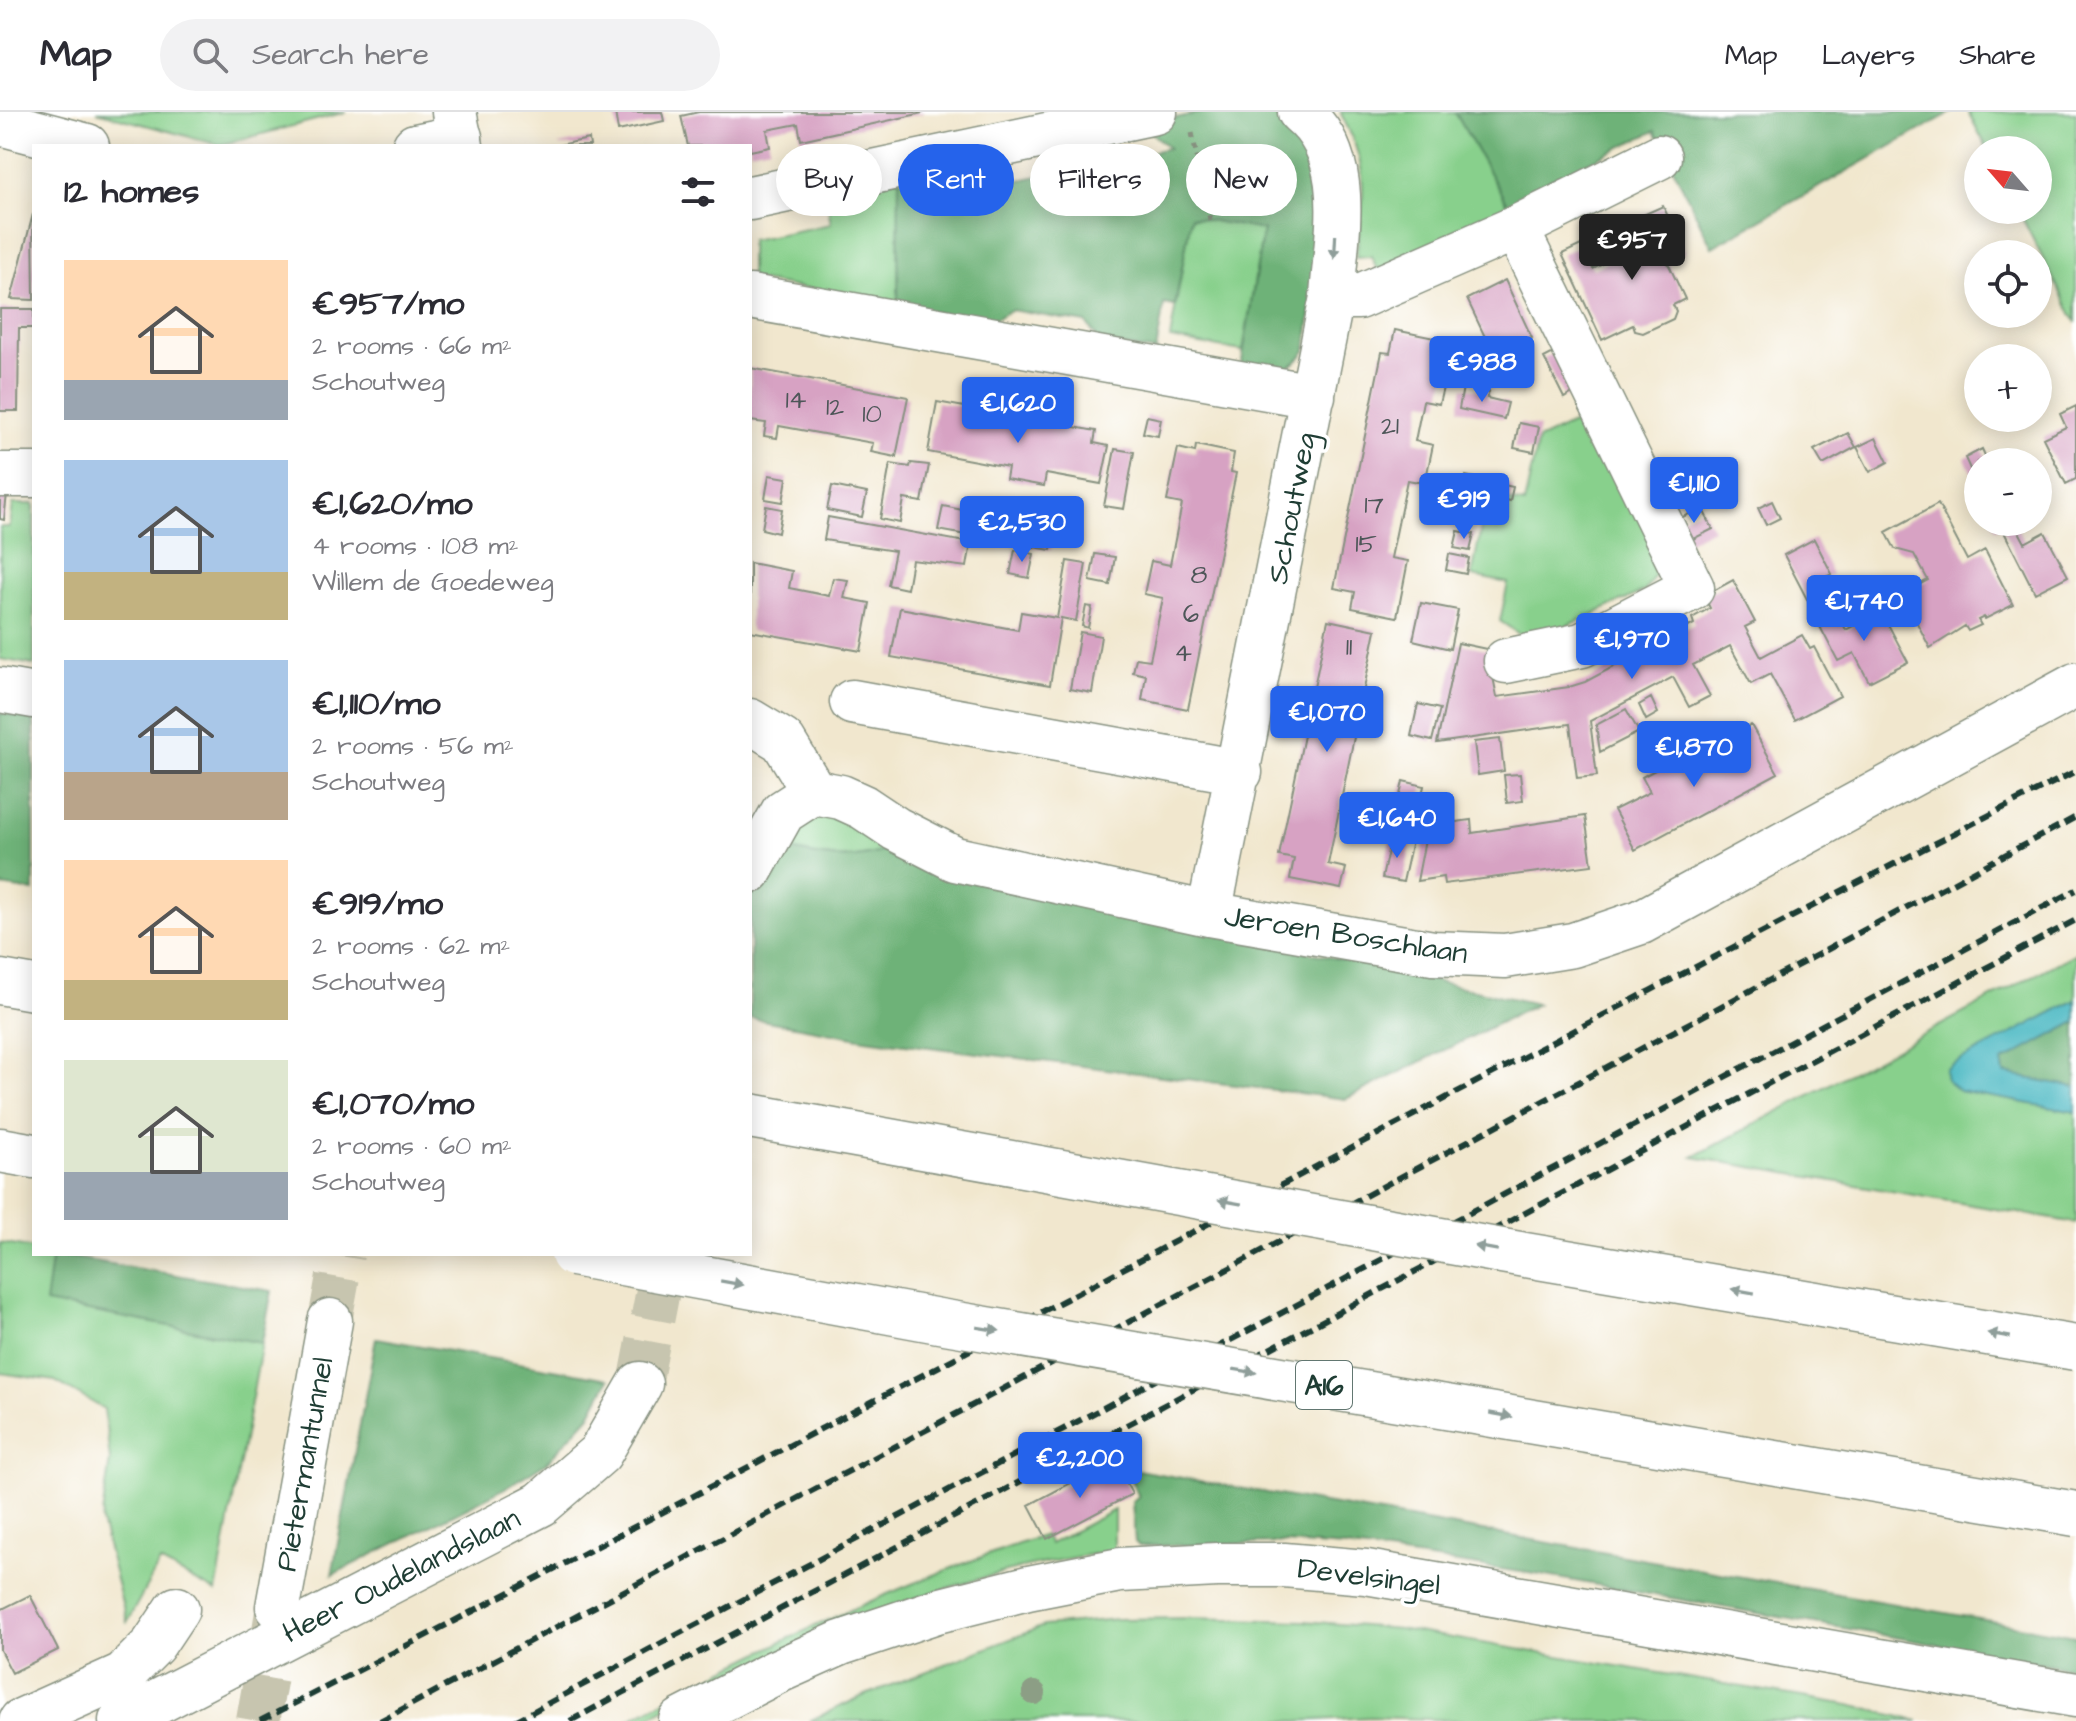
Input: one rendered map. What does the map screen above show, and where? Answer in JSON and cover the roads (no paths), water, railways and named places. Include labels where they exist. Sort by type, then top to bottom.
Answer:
[{"type":"main road","name":"Schoutweg","points":[[1209,914],[1240,772],[1332,297],[1338,183],[1321,131],[1300,112]]},
{"type":"main road","points":[[752,198],[1173,120]]},
{"type":"main road","points":[[0,123],[79,144]]},
{"type":"main road","points":[[421,144],[459,132]]},
{"type":"main road","points":[[1332,297],[1358,297],[1516,228],[1659,157]]},
{"type":"main road","points":[[1506,661],[1582,645],[1692,588],[1516,228]]},
{"type":"main road","points":[[752,297],[1313,396]]},
{"type":"main road","points":[[0,475],[32,475]]},
{"type":"main road","name":"Jeroen Boschlaan","points":[[814,792],[841,797],[863,807],[896,829],[955,859],[1209,914],[1433,953],[1505,956],[1573,945],[1641,922],[2076,685]]},
{"type":"main road","points":[[0,690],[32,696]]},
{"type":"main road","points":[[852,702],[1240,772]]},
{"type":"main road","points":[[752,722],[783,741],[814,792],[783,812],[752,867]]},
{"type":"main road","points":[[0,982],[32,988]]},
{"type":"main road","points":[[752,1116],[1496,1250],[2076,1348]]},
{"type":"main road","points":[[0,1150],[32,1156]]},
{"type":"main road","name":"A16","points":[[584,1256],[939,1321],[2076,1514]]},
{"type":"main road","name":"Pietermantunnel","points":[[278,1607],[330,1321]]},
{"type":"main road","name":"Heer Oudelandslaan","points":[[121,1721],[541,1504],[600,1453],[640,1384]]},
{"type":"main road","name":"Develsingel","points":[[681,1721],[815,1654],[937,1611],[1120,1570],[1217,1565],[1284,1565],[1366,1572],[2076,1695]]},
{"type":"main road","points":[[21,1721],[123,1675],[153,1645],[177,1609]]},
{"type":"water","points":[[2076,1000],[2076,1022],[2002,1062],[2004,1074],[2076,1087],[2076,1112],[1959,1091],[1947,1081],[1945,1070],[1951,1065]]},
{"type":"tunnel","points":[[330,1321],[342,1256]]},
{"type":"tunnel","points":[[640,1384],[665,1256]]},
{"type":"tunnel","points":[[258,1721],[277,1613]]},
{"type":"railway","points":[[260,1721],[715,1485],[1621,1006],[2076,771]]},
{"type":"railway","points":[[380,1721],[2076,817]]},
{"type":"railway","points":[[515,1721],[2076,890]]},
{"type":"railway","points":[[570,1721],[2076,920]]}]
